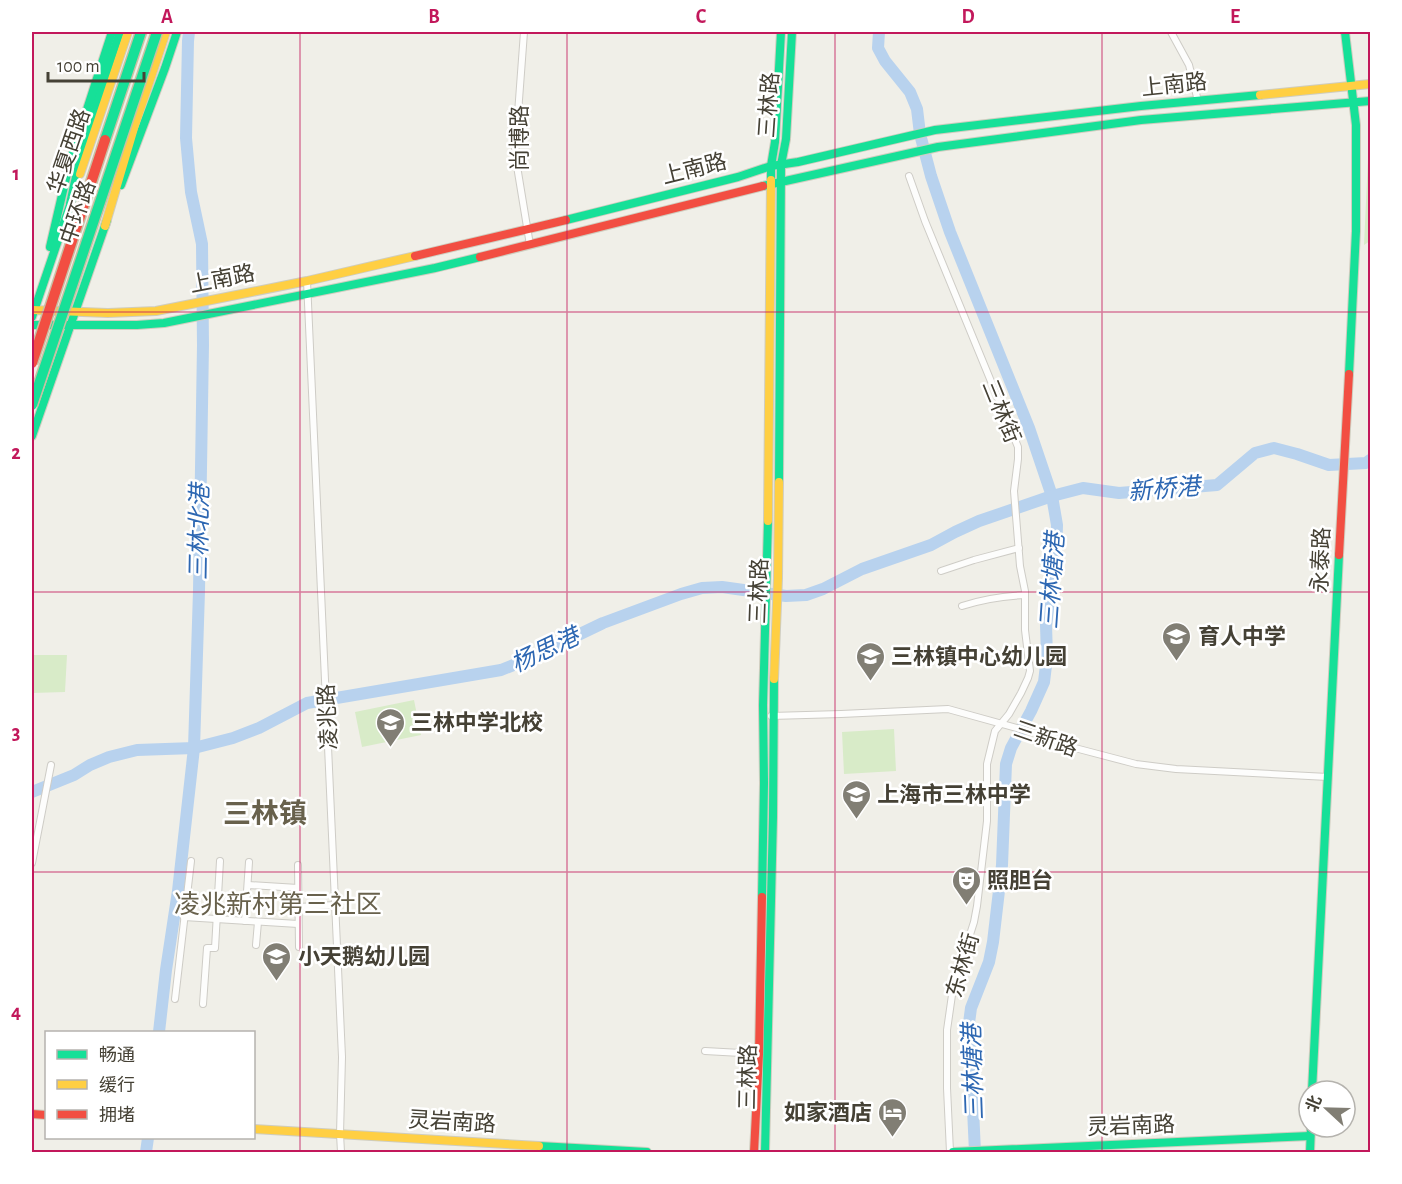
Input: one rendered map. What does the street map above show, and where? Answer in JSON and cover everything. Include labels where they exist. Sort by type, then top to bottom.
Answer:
[{"type":"main road","points":[[43,282],[58,203],[76,140],[112,32]]},
{"type":"main road","points":[[70,204],[92,116],[120,32]]},
{"type":"main road","name":"华夏西路","points":[[32,312],[129,32]]},
{"type":"main road","name":"中环路","points":[[32,363],[141,32]]},
{"type":"main road","points":[[75,311],[89,246],[159,32]]},
{"type":"main road","name":"中环路","points":[[32,405],[159,32]]},
{"type":"main road","points":[[105,226],[165,32]]},
{"type":"main road","points":[[32,436],[105,226],[136,148],[177,32]]},
{"type":"main road","name":"三林路","points":[[765,1152],[773,817],[769,717],[763,705],[773,578],[775,141],[781,32]]},
{"type":"main road","name":"三林路","points":[[776,166],[786,139],[792,32]]},
{"type":"main road","name":"永泰路","points":[[1313,1079],[1356,231],[1357,160],[1352,86],[1345,32]]},
{"type":"main road","name":"上南路","points":[[32,312],[156,311],[214,300],[527,230],[776,166],[935,130],[1371,84]]},
{"type":"main road","name":"上南路","points":[[32,325],[137,325],[191,318],[435,268],[776,183],[938,147],[1141,120],[1371,101]]},
{"type":"main road","name":"三林路","points":[[754,1152],[769,717]]},
{"type":"main road","name":"灵岩南路","points":[[255,1129],[569,1150],[648,1152]]},
{"type":"main road","name":"灵岩南路","points":[[952,1152],[1297,1133]]},
{"type":"street","name":"尚博路","points":[[524,32],[515,154],[530,244]]},
{"type":"street","points":[[1171,32],[1189,65],[1198,101]]},
{"type":"street","name":"三林街","points":[[909,176],[925,222],[1015,440],[1018,453],[1014,491],[1018,548],[1025,595],[1029,675],[1003,723]]},
{"type":"street","name":"凌兆路","points":[[307,280],[342,1057],[340,1152]]},
{"type":"street","points":[[941,571],[1018,548]]},
{"type":"street","points":[[962,606],[982,599],[1025,595]]},
{"type":"street","name":"三新路","points":[[769,717],[948,709],[1003,723],[1086,751],[1155,768],[1328,777]]},
{"type":"street","name":"东林街","points":[[952,1152],[946,1056],[950,1007],[953,988],[977,906],[987,821],[987,764],[995,731],[1003,723]]},
{"type":"street","points":[[32,863],[51,765]]},
{"type":"street","points":[[175,999],[191,861]]},
{"type":"street","points":[[203,1004],[207,948],[215,948],[220,861]]},
{"type":"street","points":[[245,921],[249,862]]},
{"type":"street","points":[[298,866],[298,947]]},
{"type":"street","points":[[248,885],[298,888]]},
{"type":"street","points":[[298,907],[335,905]]},
{"type":"street","points":[[184,917],[298,924]]},
{"type":"street","points":[[256,945],[258,922]]},
{"type":"street","points":[[705,1052],[759,1054]]},
{"type":"green space","points":[[1370,115],[1370,241],[1364,245]]},
{"type":"green space","points":[[32,655],[67,655],[65,692],[32,693]]},
{"type":"green space","points":[[414,700],[421,735],[362,747],[355,712]]},
{"type":"green space","points":[[894,729],[896,771],[844,774],[842,732]]},
{"type":"waterway","name":"三林北港","points":[[159,1031],[194,748],[199,591],[203,345],[202,244],[191,192],[186,138],[189,32]]},
{"type":"waterway","name":"三林塘港","points":[[879,32],[878,48],[885,61],[910,92],[917,109],[920,134],[931,176],[950,232],[1029,428],[1052,496],[1057,525],[1056,559],[1046,625],[1047,657],[1044,682],[1011,748],[1006,764],[1002,865],[993,942],[989,962],[971,1008],[969,1023],[975,1152]]},
{"type":"waterway","name":"杨思港","points":[[32,792],[74,775],[109,757],[137,750],[194,748],[233,738],[259,728],[307,703],[501,670],[603,623],[702,588],[722,587],[786,596],[806,595],[862,569],[931,545],[979,521],[1083,488],[1119,493],[1217,485],[1255,453],[1274,448],[1329,465],[1366,463],[1370,460]]},
{"type":"waterway","name":"三林北港","points":[[146,1152],[148,1139]]},
{"type":"traffic: fast","points":[[50,247],[69,165],[112,32]]},
{"type":"traffic: fast","points":[[70,204],[86,139],[120,32]]},
{"type":"traffic: fast","points":[[105,140],[141,32]]},
{"type":"traffic: fast","points":[[32,405],[157,32]]},
{"type":"traffic: fast","points":[[121,185],[177,32]]},
{"type":"traffic: fast","points":[[771,180],[781,32]]},
{"type":"traffic: fast","points":[[779,482],[781,165],[786,139],[792,32]]},
{"type":"traffic: fast","points":[[1345,32],[1356,125],[1356,231],[1349,374]]},
{"type":"traffic: fast","points":[[566,220],[738,177],[771,166],[798,162],[935,130],[1141,106],[1260,95]]},
{"type":"traffic: fast","points":[[763,186],[938,147],[1141,120],[1370,101]]},
{"type":"traffic: fast","points":[[32,317],[72,199]]},
{"type":"traffic: fast","points":[[32,436],[107,220]]},
{"type":"traffic: fast","points":[[32,325],[164,323],[480,257]]},
{"type":"traffic: fast","points":[[762,897],[763,705],[768,521]]},
{"type":"traffic: fast","points":[[1313,1079],[1339,555]]},
{"type":"traffic: fast","points":[[765,1152],[774,679]]},
{"type":"traffic: fast","points":[[953,1152],[1297,1137]]},
{"type":"traffic: fast","points":[[1310,1152],[1311,1139]]},
{"type":"traffic: fast","points":[[539,1146],[647,1152]]},
{"type":"traffic: slow","points":[[80,174],[128,32]]},
{"type":"traffic: slow","points":[[105,226],[166,32]]},
{"type":"traffic: slow","points":[[1260,95],[1370,84]]},
{"type":"traffic: slow","points":[[768,521],[771,180]]},
{"type":"traffic: slow","points":[[32,310],[108,313],[156,311],[307,281],[415,256]]},
{"type":"traffic: slow","points":[[774,679],[779,482]]},
{"type":"traffic: slow","points":[[255,1129],[539,1146]]},
{"type":"traffic: jam","points":[[32,363],[105,140]]},
{"type":"traffic: jam","points":[[480,257],[763,186]]},
{"type":"traffic: jam","points":[[415,256],[566,220]]},
{"type":"traffic: jam","points":[[1339,555],[1349,374]]},
{"type":"traffic: jam","points":[[754,1152],[759,1054],[762,897]]},
{"type":"traffic: jam","points":[[32,1114],[45,1115]]},
{"type":"place","name":"育人中学","points":[[1177,662]]},
{"type":"place","name":"三林镇中心幼儿园","points":[[870,682]]},
{"type":"place","name":"三林中学北校","points":[[390,748]]},
{"type":"place","name":"上海市三林中学","points":[[856,820]]},
{"type":"place","name":"照胆台","points":[[966,906]]},
{"type":"place","name":"小天鹅幼儿园","points":[[277,982]]},
{"type":"place","name":"如家酒店","points":[[893,1138]]},
{"type":"district","name":"三林镇","points":[[265,813]]},
{"type":"district","name":"凌兆新村第三社区","points":[[278,904]]},
{"type":"water label","name":"新桥港","points":[[1164,489]]}]
